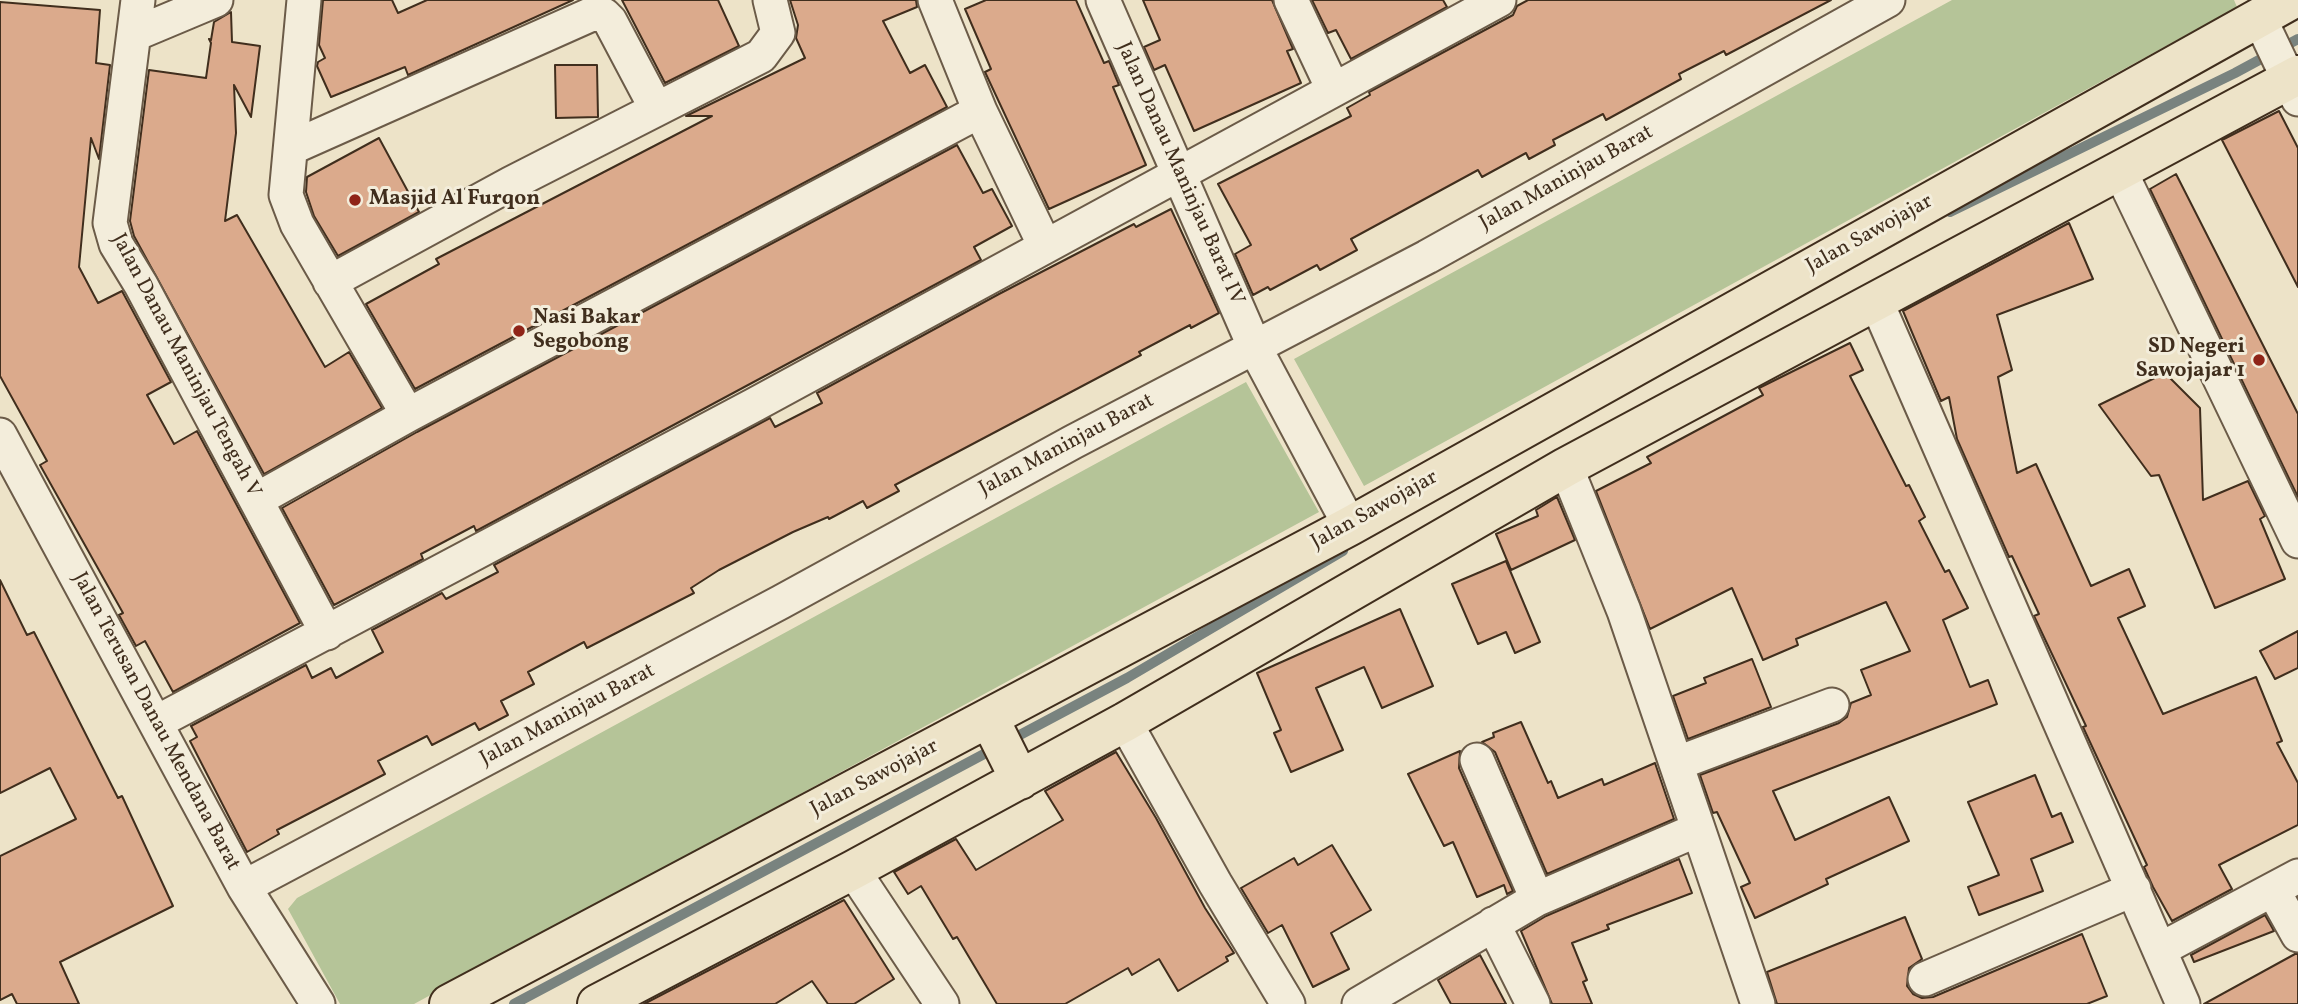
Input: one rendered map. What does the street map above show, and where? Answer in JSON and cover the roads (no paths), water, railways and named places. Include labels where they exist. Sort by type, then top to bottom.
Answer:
[{"type":"main road","name":"Jalan Sawojajar","points":[[597,1004],[853,870],[1004,748],[1350,526],[2272,11]]},
{"type":"main road","name":"Jalan Sawojajar","points":[[449,1004],[1004,748],[1125,722],[1566,467],[1876,300],[2121,173],[2291,79]]},
{"type":"street","name":"Jalan Danau Maninjau Tengah V","points":[[138,0],[110,223],[116,244],[141,285],[327,634]]},
{"type":"street","points":[[135,34],[216,0]]},
{"type":"street","points":[[304,0],[286,195],[298,224],[330,282],[408,415]]},
{"type":"street","points":[[330,282],[656,108],[761,56],[778,33],[770,0]]},
{"type":"street","points":[[935,0],[981,111],[1045,246]]},
{"type":"street","name":"Jalan Danau Maninjau Barat IV","points":[[1103,0],[1178,177],[1255,348],[1350,526]]},
{"type":"street","points":[[1291,0],[1332,89]]},
{"type":"street","points":[[157,722],[327,634],[1045,246],[1178,177],[1332,89],[1499,0]]},
{"type":"street","name":"Jalan Maninjau Barat","points":[[244,887],[1427,257],[1888,0]]},
{"type":"street","points":[[2272,11],[2291,79]]},
{"type":"street","points":[[291,148],[593,14],[604,16],[610,21],[656,108]]},
{"type":"street","points":[[256,500],[408,415],[981,111]]},
{"type":"street","points":[[2121,173],[2298,541]]},
{"type":"street","points":[[1876,300],[2183,1004]]},
{"type":"street","name":"Jalan Terusan Danau Mendana Barat","points":[[0,435],[244,887],[318,1004]]},
{"type":"street","points":[[1566,467],[1624,611],[1678,762],[1697,830],[1758,1004]]},
{"type":"street","points":[[1678,762],[1832,705]]},
{"type":"street","points":[[1125,722],[1215,883],[1288,1004]]},
{"type":"street","points":[[1478,760],[1537,900]]},
{"type":"street","points":[[1359,1004],[1537,900],[1697,830]]},
{"type":"street","points":[[853,870],[931,1001]]},
{"type":"street","points":[[2161,949],[2286,884],[2298,935]]},
{"type":"street","points":[[1925,979],[2134,889]]},
{"type":"street","points":[[1493,924],[1533,1004]]},
{"type":"waterway","points":[[1950,212],[2235,73],[2298,39]]},
{"type":"waterway","points":[[514,1004],[1127,678],[1343,551]]},
{"type":"place","name":"Masjid Al Furqon","points":[[355,200]]},
{"type":"place","name":"Nasi Bakar Segobong","points":[[519,331]]},
{"type":"place","name":"SD Negeri Sawojajar 1","points":[[2259,360]]}]
